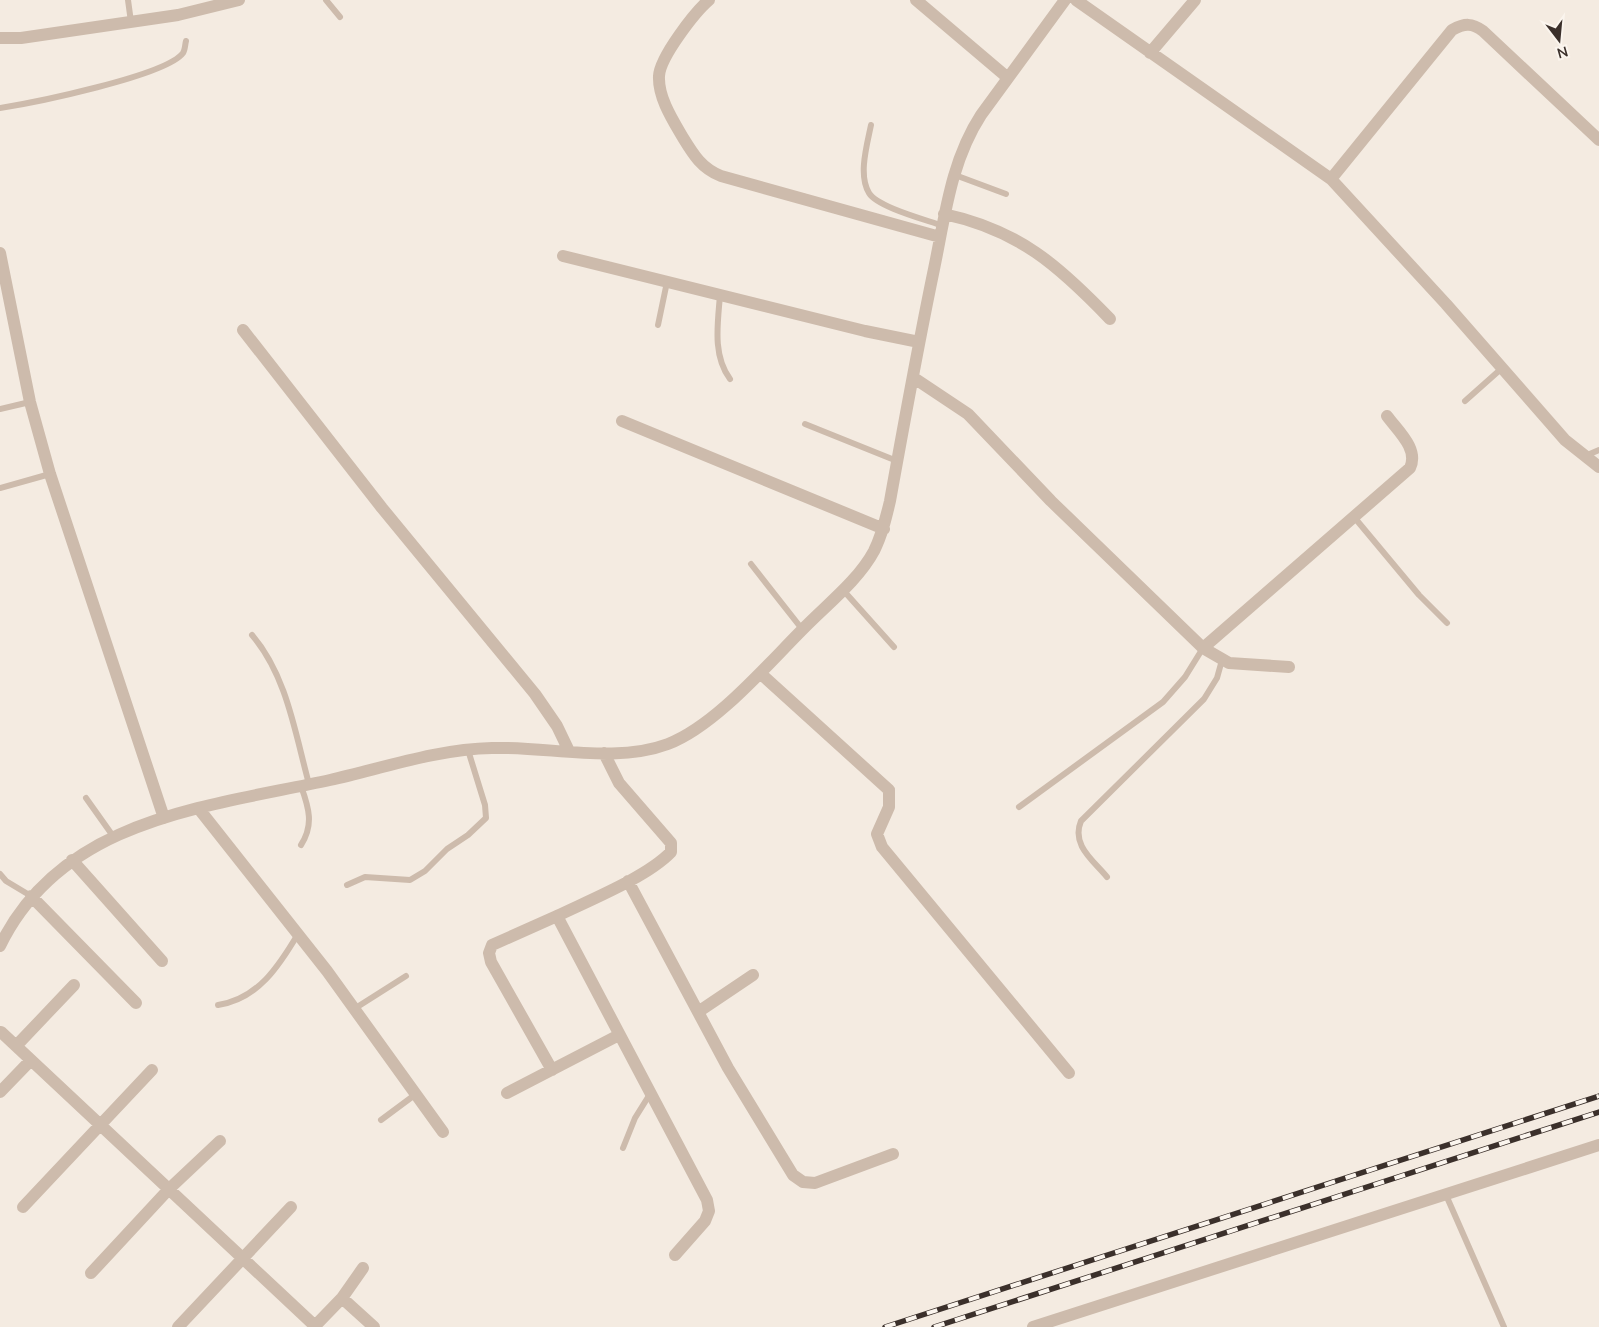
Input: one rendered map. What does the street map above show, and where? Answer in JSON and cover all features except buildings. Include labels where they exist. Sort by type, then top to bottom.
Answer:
[{"type":"street","points":[[0,38],[22,38],[131,22],[204,10],[239,0]]},
{"type":"street","points":[[709,0],[686,25],[663,63],[659,75],[660,88],[670,116],[702,166],[721,176],[942,225],[996,228],[1047,260],[1081,289],[1110,319]]},
{"type":"street","points":[[916,0],[1008,78]]},
{"type":"street","points":[[2,939],[12,920],[31,896],[72,860],[113,836],[164,818],[468,750],[494,748],[618,753],[667,744],[692,732],[713,716],[760,673],[842,589],[872,554],[884,529],[942,225],[955,175],[970,132],[1065,0]]},
{"type":"street","points":[[1076,0],[1331,179],[1446,304],[1564,440],[1599,467]]},
{"type":"street","points":[[1150,53],[1195,0]]},
{"type":"street","points":[[1331,179],[1452,30],[1462,25],[1474,24],[1484,31],[1599,140]]},
{"type":"street","points":[[0,253],[4,297],[50,474],[164,818]]},
{"type":"street","points":[[563,256],[865,331],[919,342]]},
{"type":"street","points":[[243,330],[382,508],[535,694],[558,726],[569,751]]},
{"type":"street","points":[[914,378],[968,414],[1052,501],[1203,648],[1222,660],[1240,665],[1289,666]]},
{"type":"street","points":[[1203,648],[1410,468],[1414,460],[1410,447],[1387,416]]},
{"type":"street","points":[[622,422],[884,529]]},
{"type":"street","points":[[760,673],[889,790],[889,807],[877,834],[882,847],[1069,1073]]},
{"type":"street","points":[[552,1070],[491,962],[489,953],[492,945],[628,881],[664,859],[671,852],[671,843],[619,782],[604,753]]},
{"type":"street","points":[[199,809],[298,934],[443,1132]]},
{"type":"street","points":[[72,860],[162,961]]},
{"type":"street","points":[[628,881],[728,1068],[793,1175],[803,1182],[815,1183],[893,1154]]},
{"type":"street","points":[[31,896],[136,1003]]},
{"type":"street","points":[[557,916],[707,1200],[709,1211],[705,1221],[675,1256]]},
{"type":"street","points":[[698,1012],[753,975]]},
{"type":"street","points":[[16,1046],[74,985]]},
{"type":"street","points":[[1,1032],[315,1326],[342,1298],[363,1268]]},
{"type":"street","points":[[507,1093],[619,1035]]},
{"type":"street","points":[[0,1092],[31,1060]]},
{"type":"street","points":[[23,1207],[152,1070]]},
{"type":"street","points":[[91,1273],[169,1189],[220,1140]]},
{"type":"street","points":[[1033,1327],[1599,1145]]},
{"type":"street","points":[[178,1327],[291,1207]]},
{"type":"street","points":[[342,1298],[374,1327]]},
{"type":"lane","points":[[128,0],[131,22]]},
{"type":"lane","points":[[326,0],[340,17]]},
{"type":"lane","points":[[0,108],[43,102],[154,70],[172,61],[183,52],[186,42]]},
{"type":"lane","points":[[871,125],[865,160],[866,181],[870,194],[880,202],[942,225]]},
{"type":"lane","points":[[955,175],[1006,194]]},
{"type":"lane","points":[[658,326],[668,282]]},
{"type":"lane","points":[[720,295],[718,350],[724,371],[730,378]]},
{"type":"lane","points":[[1465,401],[1501,369]]},
{"type":"lane","points":[[0,410],[30,402]]},
{"type":"lane","points":[[805,424],[897,462]]},
{"type":"lane","points":[[1585,456],[1599,450]]},
{"type":"lane","points":[[0,488],[50,474]]},
{"type":"lane","points":[[1353,517],[1419,595],[1447,623]]},
{"type":"lane","points":[[752,564],[802,629]]},
{"type":"lane","points":[[842,589],[894,648]]},
{"type":"lane","points":[[252,634],[267,652],[276,670],[305,785],[310,820],[309,833],[301,845]]},
{"type":"lane","points":[[1019,807],[1163,702],[1185,677],[1203,648]]},
{"type":"lane","points":[[1107,877],[1079,843],[1077,830],[1081,822],[1204,699],[1217,678],[1222,660]]},
{"type":"lane","points":[[347,885],[365,877],[410,880],[425,872],[447,848],[468,835],[486,818],[485,804],[468,750]]},
{"type":"lane","points":[[86,798],[113,836]]},
{"type":"lane","points":[[0,874],[6,881],[31,896]]},
{"type":"lane","points":[[218,1005],[233,1003],[245,997],[276,970],[298,934]]},
{"type":"lane","points":[[354,1009],[406,976]]},
{"type":"lane","points":[[381,1120],[416,1094]]},
{"type":"lane","points":[[623,1148],[635,1118],[650,1094]]},
{"type":"lane","points":[[1446,1195],[1504,1327]]},
{"type":"railway","points":[[885,1327],[1599,1096]]},
{"type":"railway","points":[[934,1327],[1599,1112]]}]
